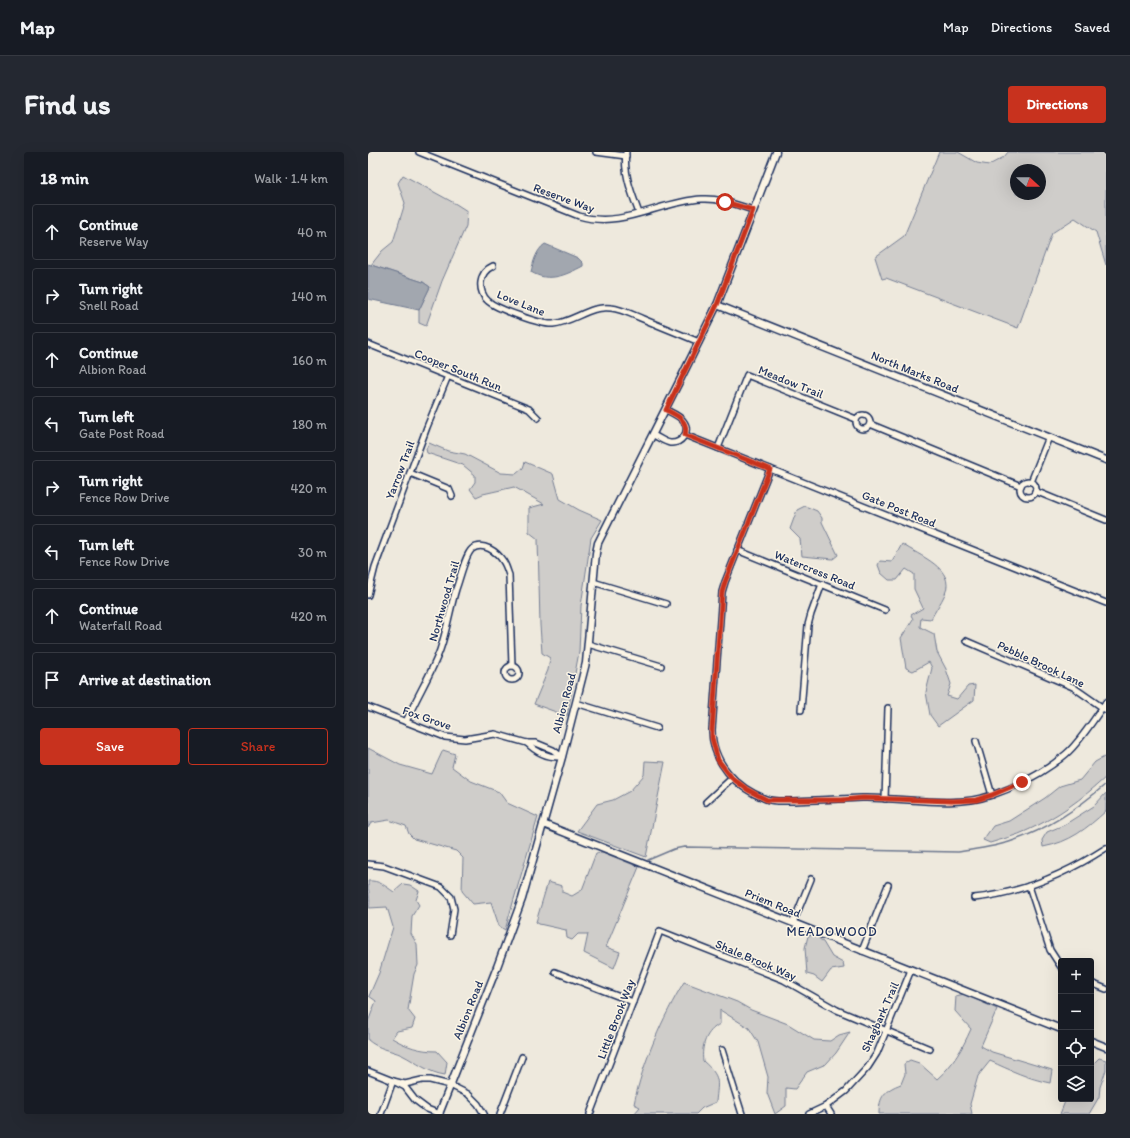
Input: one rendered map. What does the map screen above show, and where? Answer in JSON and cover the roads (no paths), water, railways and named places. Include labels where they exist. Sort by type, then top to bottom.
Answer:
[{"type":"street","name":"Reserve Way","points":[[419,152],[585,218],[595,220],[610,220],[687,201],[703,199],[719,200],[753,210]]},
{"type":"street","points":[[596,152],[626,154],[628,177],[639,214]]},
{"type":"street","name":"Albion Road","points":[[439,1114],[522,899],[562,757],[584,671],[588,644],[596,553],[600,540],[717,305],[776,152]]},
{"type":"street","name":"Love Lane","points":[[493,266],[486,270],[482,279],[481,288],[484,297],[495,306],[535,322],[555,324],[596,309],[613,308],[699,342]]},
{"type":"street","name":"North Marks Road","points":[[717,305],[1106,460]]},
{"type":"street","name":"Cooper South Run","points":[[368,344],[529,410],[538,418]]},
{"type":"street","name":"Meadow Trail","points":[[718,448],[747,375],[856,419]]},
{"type":"street","name":"Yarrow Trail","points":[[368,595],[374,567],[448,376]]},
{"type":"street","points":[[653,435],[666,442],[672,443],[679,441],[685,435],[686,428],[683,421],[678,416],[666,410]]},
{"type":"street","name":"Meadow Trail","points":[[865,414],[870,419],[870,424],[866,429],[861,429],[857,426],[856,419],[860,415],[865,414]]},
{"type":"street","name":"Meadow Trail","points":[[870,424],[1021,486],[1020,492],[1026,496],[1033,495],[1035,491],[1106,520]]},
{"type":"street","name":"Gate Post Road","points":[[685,435],[1106,603]]},
{"type":"street","points":[[1031,482],[1049,437]]},
{"type":"street","points":[[770,469],[737,550],[721,597],[712,738],[718,760],[732,778],[748,790],[767,800],[976,800],[1022,782],[1044,770],[1067,754],[1104,708],[1106,702]]},
{"type":"street","points":[[410,473],[449,489],[452,496]]},
{"type":"street","points":[[1021,486],[1024,482],[1031,482],[1035,486],[1035,491]]},
{"type":"street","name":"Northwood Trail","points":[[406,722],[419,692],[436,660],[444,639],[454,595],[462,572],[470,552],[476,547],[485,547],[496,553],[503,561],[509,575],[512,666]]},
{"type":"street","name":"Watercress Road","points":[[737,550],[885,610]]},
{"type":"street","points":[[593,582],[666,604]]},
{"type":"street","points":[[801,710],[808,625],[822,584]]},
{"type":"street","name":"Pebble Brook Lane","points":[[966,641],[1073,687],[1104,708]]},
{"type":"street","points":[[588,644],[661,666]]},
{"type":"street","points":[[576,703],[657,728]]},
{"type":"street","name":"Fox Grove","points":[[368,707],[445,737],[465,739],[495,734],[527,744],[534,750],[551,758],[562,757]]},
{"type":"street","points":[[885,799],[888,708]]},
{"type":"street","points":[[976,741],[992,795]]},
{"type":"street","points":[[706,802],[732,778]]},
{"type":"street","name":"Priem Road","points":[[543,824],[1058,1028]]},
{"type":"street","points":[[974,898],[1008,893],[1029,886],[1068,870],[1106,848]]},
{"type":"street","points":[[368,864],[384,866],[441,888],[451,897],[454,909],[450,935]]},
{"type":"street","points":[[793,923],[811,879]]},
{"type":"street","points":[[862,951],[888,885]]},
{"type":"street","points":[[1029,886],[1050,950],[1058,962]]},
{"type":"street","name":"Little Brook Way","points":[[590,1114],[660,931]]},
{"type":"street","name":"Shale Brook Way","points":[[660,931],[784,980],[837,1010],[930,1049]]},
{"type":"street","name":"Shagbark Trail","points":[[809,1114],[826,1106],[846,1091],[868,1067],[877,1053],[911,970]]},
{"type":"street","points":[[555,972],[633,1002]]},
{"type":"street","points":[[1094,984],[1106,989]]},
{"type":"street","points":[[1094,1042],[1106,1047]]},
{"type":"street","points":[[722,1050],[742,1114]]},
{"type":"street","points":[[500,1114],[522,1057]]},
{"type":"street","points":[[368,1071],[405,1084],[422,1080],[430,1080],[450,1085],[468,1094],[478,1104],[484,1114]]},
{"type":"street","points":[[394,1081],[405,1087],[415,1100],[427,1109],[439,1114]]},
{"type":"street","points":[[381,1114],[394,1081]]},
{"type":"street","points":[[826,1106],[831,1114]]},
{"type":"waterway","points":[[648,860],[674,849],[684,847],[958,852],[979,849],[1006,843],[1038,831],[1073,810],[1106,784]]},
{"type":"district","name":"MEADOWOOD","points":[[832,931]]}]
